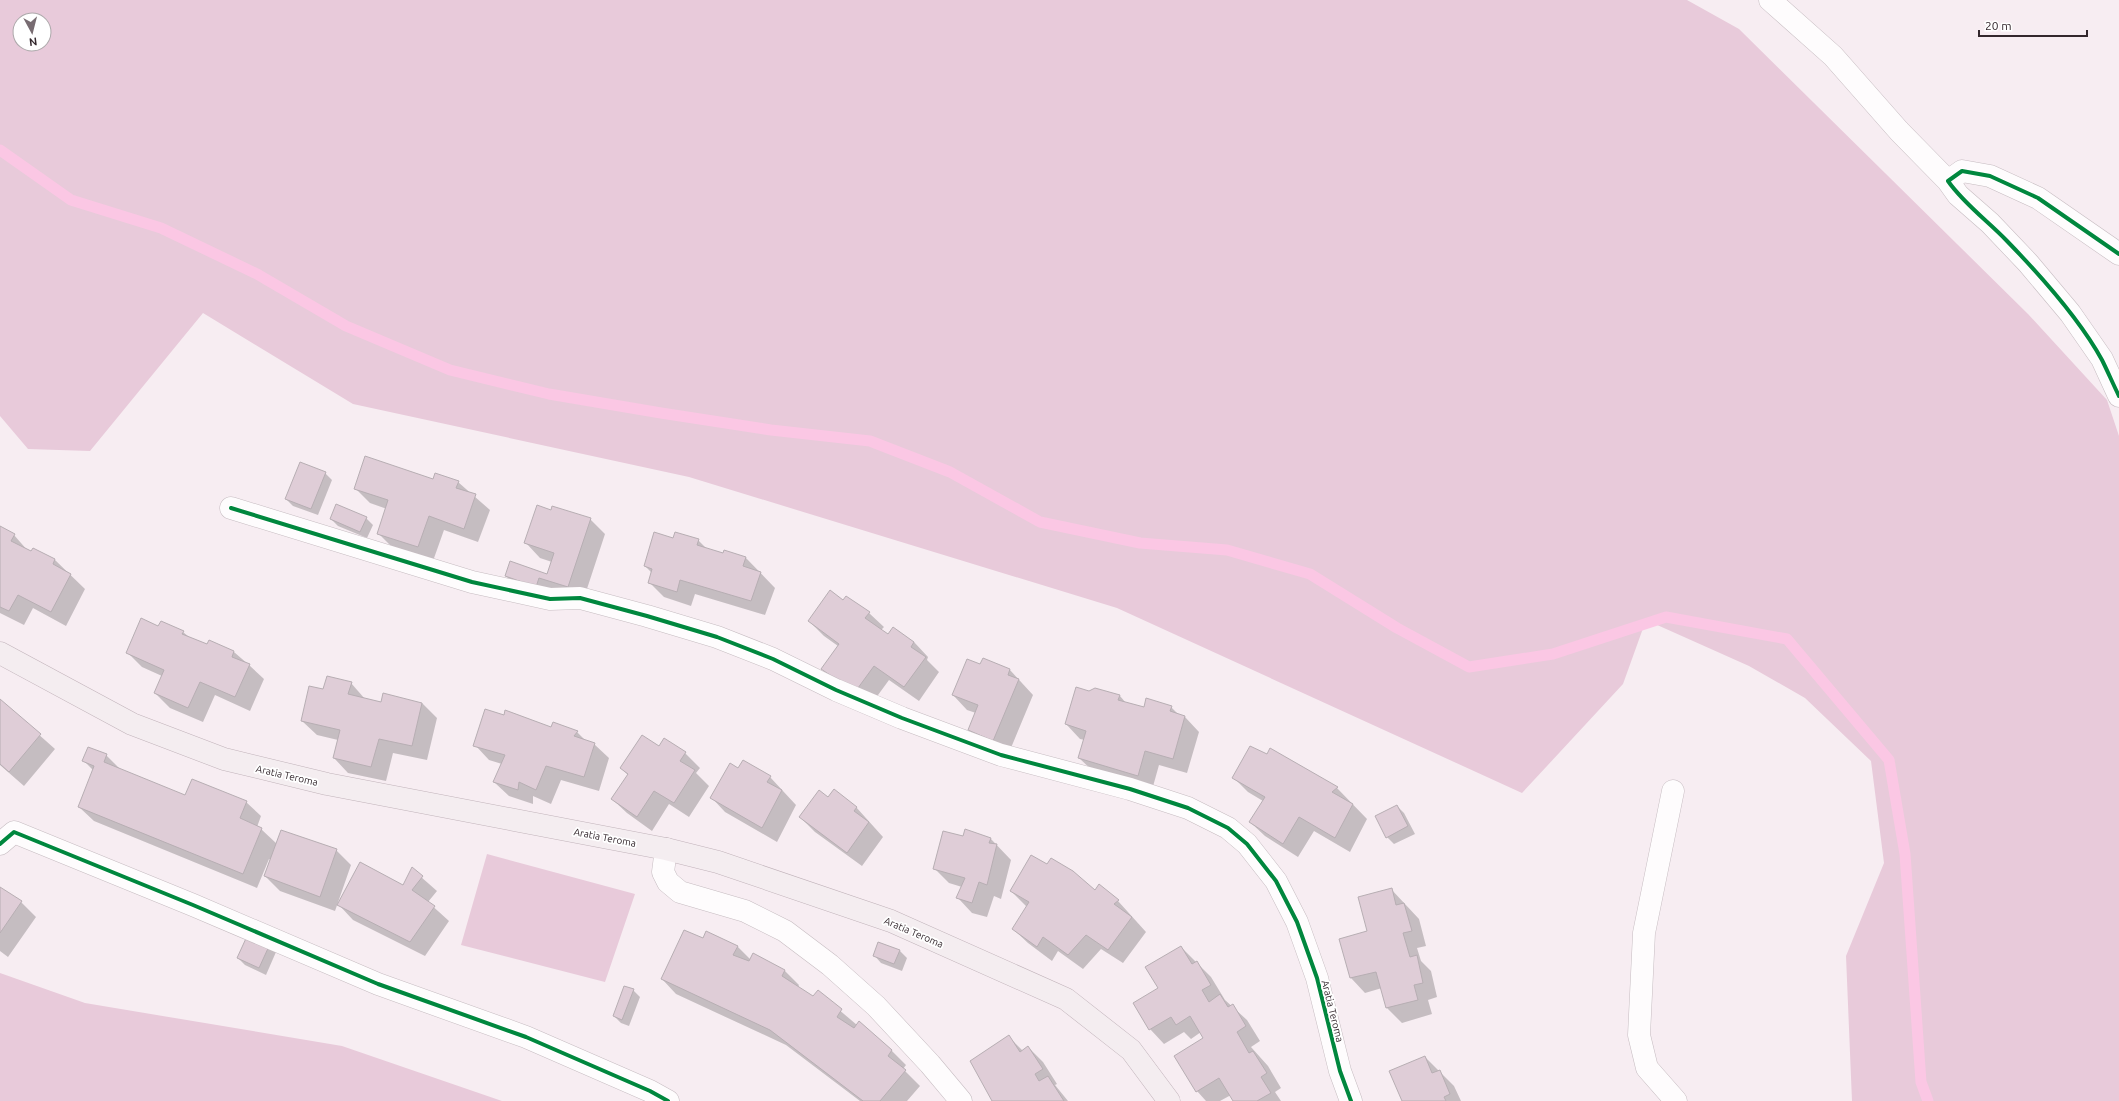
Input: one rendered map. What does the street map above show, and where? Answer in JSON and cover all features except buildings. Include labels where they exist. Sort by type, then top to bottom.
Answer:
[{"type":"main road","name":"Aratia Teroma","points":[[0,653],[132,724],[224,760],[327,784],[666,849],[718,862],[891,921],[1066,999],[1131,1050],[1170,1101]]},
{"type":"street","points":[[1770,0],[1833,56],[1899,131],[1948,181],[1958,195],[1990,223],[2028,263],[2070,313],[2102,359],[2119,396]]},
{"type":"street","points":[[1948,181],[1962,171],[1990,176],[2038,198],[2119,254]]},
{"type":"street","name":"Aratia Teroma","points":[[231,508],[472,582],[550,599],[580,598],[717,637],[773,659],[836,690],[902,718],[986,750],[1123,787],[1188,808],[1228,828],[1247,844],[1276,881],[1297,922],[1317,978],[1340,1071],[1351,1101]]},
{"type":"street","points":[[1673,791],[1644,933],[1639,1035],[1647,1068],[1676,1101]]},
{"type":"street","points":[[0,844],[14,832],[193,905],[378,984],[526,1037],[650,1091],[668,1101]]},
{"type":"street","points":[[666,849],[662,872],[668,882],[680,892],[746,911],[785,931],[817,955],[876,1006],[930,1064],[961,1101]]},
{"type":"shaded area","points":[[0,0],[1687,0],[1739,29],[2028,314],[2107,400],[2119,436],[2119,1101],[1852,1101],[1846,956],[1884,863],[1871,761],[1805,698],[1749,666],[1646,620],[1623,684],[1522,793],[1117,608],[689,477],[353,404],[203,313],[90,451],[28,449],[0,416]]},
{"type":"shaded area","points":[[487,854],[635,894],[605,982],[461,945]]},
{"type":"shaded area","points":[[0,973],[85,1003],[342,1046],[502,1101],[0,1101]]},
{"type":"waterway","points":[[0,150],[71,200],[161,228],[257,274],[346,326],[450,370],[549,394],[661,413],[771,430],[870,441],[950,472],[1040,522],[1140,543],[1227,550],[1310,574],[1397,628],[1469,667],[1553,654],[1666,617],[1787,639],[1889,760],[1905,854],[1921,1082],[1928,1101]]},
{"type":"cycle path","points":[[2119,254],[2038,198],[1990,176],[1962,171],[1948,181],[1961,197],[2033,268],[2071,313],[2093,344],[2119,396]]},
{"type":"cycle path","points":[[231,508],[472,582],[550,599],[580,598],[717,637],[773,659],[836,690],[902,718],[1001,755],[1130,789],[1188,808],[1228,828],[1247,844],[1276,881],[1297,922],[1317,978],[1340,1071],[1351,1101]]},
{"type":"cycle path","points":[[0,844],[14,832],[193,905],[378,984],[526,1037],[650,1091],[668,1101]]}]
